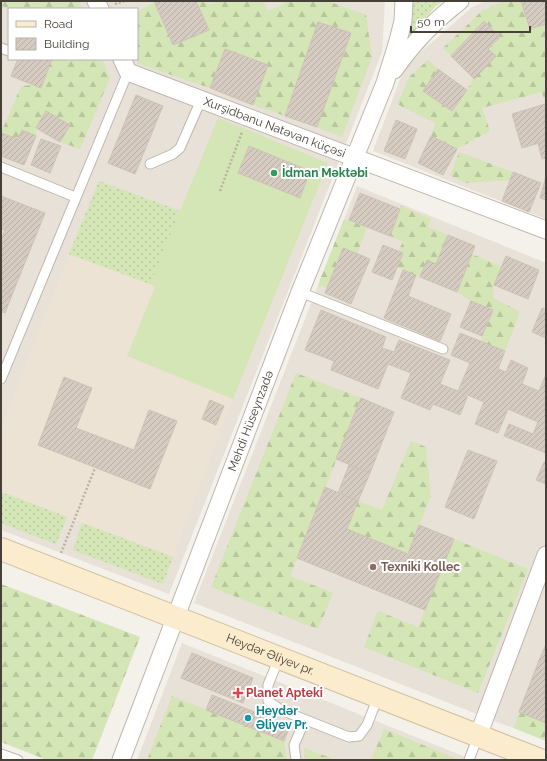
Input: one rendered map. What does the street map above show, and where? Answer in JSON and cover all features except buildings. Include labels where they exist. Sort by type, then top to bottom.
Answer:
[{"type":"main road","name":"Heydər Əliyev pr.","points":[[1,549],[540,760]]},
{"type":"street","points":[[385,83],[400,35],[403,22],[404,1]]},
{"type":"street","points":[[385,83],[416,41],[435,22],[460,1]]},
{"type":"street","name":"Xurşidbanu Natəvan küçəsi","points":[[125,66],[201,100],[546,230]]},
{"type":"street","name":"Mehdi Hüseynzadə","points":[[121,760],[300,292],[385,83]]},
{"type":"street","points":[[478,736],[546,555]]},
{"type":"lane","points":[[1,379],[75,197],[125,66]]},
{"type":"lane","points":[[150,164],[174,154],[180,148],[201,100]]},
{"type":"lane","points":[[1,167],[75,197]]},
{"type":"lane","points":[[300,292],[443,349]]},
{"type":"lane","points":[[279,658],[268,685],[268,701],[280,710],[348,737],[359,736],[367,725],[378,697]]},
{"type":"lane","points":[[296,760],[294,745],[305,720]]},
{"type":"lane","points":[[469,760],[478,736]]},
{"type":"lane","points":[[1,754],[18,760]]},
{"type":"path","points":[[220,191],[248,117]]},
{"type":"path","points":[[54,570],[95,468]]},
{"type":"shaded area","points":[[1,1],[385,1],[382,52],[169,594],[1,530]]},
{"type":"shaded area","points":[[485,1],[546,1],[546,219],[373,151],[405,66],[471,8]]},
{"type":"shaded area","points":[[357,186],[546,263],[546,741],[194,603]]},
{"type":"shaded area","points":[[69,254],[156,286],[127,356],[233,399],[173,557],[1,492],[1,428]]},
{"type":"shaded area","points":[[182,643],[473,760],[137,760]]},
{"type":"green space","points":[[3,1],[79,1],[82,8],[8,8],[8,9],[2,6]]},
{"type":"green space","points":[[196,1],[207,1],[209,5],[218,1],[263,1],[268,11],[284,4],[283,1],[328,1],[366,15],[372,57],[342,137],[317,127],[351,33],[318,22],[285,116],[253,105],[268,65],[225,49],[210,88],[139,64],[137,60],[138,11],[155,2],[173,45],[208,30]]},
{"type":"green space","points":[[413,1],[443,1],[435,7],[410,35]]},
{"type":"green space","points":[[505,1],[521,1],[530,29],[546,24],[546,107],[542,92],[482,108],[490,131],[457,149],[431,136],[435,123],[397,104],[410,76],[428,60],[438,69],[423,91],[452,111],[474,79],[496,56],[488,49],[500,37],[484,21],[451,56],[443,48],[483,10]]},
{"type":"green space","points":[[52,60],[102,60],[110,78],[80,149],[60,142],[46,111],[36,127],[36,136],[22,130],[18,139],[1,133],[21,86],[32,85],[41,88]]},
{"type":"green space","points":[[218,118],[328,163],[233,399],[127,356],[155,287],[150,284]]},
{"type":"green space","points":[[459,152],[513,172],[510,180],[467,183],[450,176]]},
{"type":"green space","points":[[99,181],[180,211],[150,284],[69,254]]},
{"type":"green space","points":[[401,206],[431,219],[428,227],[448,235],[436,264],[427,260],[420,277],[397,267],[403,253],[398,251],[403,242],[390,236]]},
{"type":"green space","points":[[344,219],[367,227],[357,254],[343,249],[327,288],[318,285]]},
{"type":"green space","points":[[472,254],[502,267],[494,285],[493,298],[520,312],[505,351],[480,342],[493,310],[471,301],[457,292]]},
{"type":"green space","points":[[296,373],[361,398],[290,576],[333,593],[318,629],[211,587]]},
{"type":"green space","points":[[411,441],[426,447],[431,496],[408,554],[347,529],[358,501],[382,510]]},
{"type":"green space","points":[[1,492],[67,517],[56,544],[1,523]]},
{"type":"green space","points":[[82,523],[173,557],[163,584],[73,550]]},
{"type":"green space","points":[[454,539],[528,569],[478,693],[364,647],[378,611],[418,627]]},
{"type":"green space","points":[[1,584],[140,637],[92,760],[47,760],[1,742]]},
{"type":"green space","points":[[172,696],[284,741],[287,760],[147,760]]},
{"type":"green space","points":[[519,712],[546,723],[546,741],[514,728]]},
{"type":"green space","points":[[384,729],[455,758],[454,760],[371,760]]},
{"type":"green space","points":[[304,748],[331,758],[331,760],[305,760]]},
{"type":"place","name":"İdman Məktəbi","points":[[274,173]]},
{"type":"place","name":"Texniki Kollec","points":[[373,567]]},
{"type":"place","name":"Planet Apteki","points":[[238,693]]},
{"type":"place","name":"Heydər Əliyev Pr.","points":[[248,718]]}]
